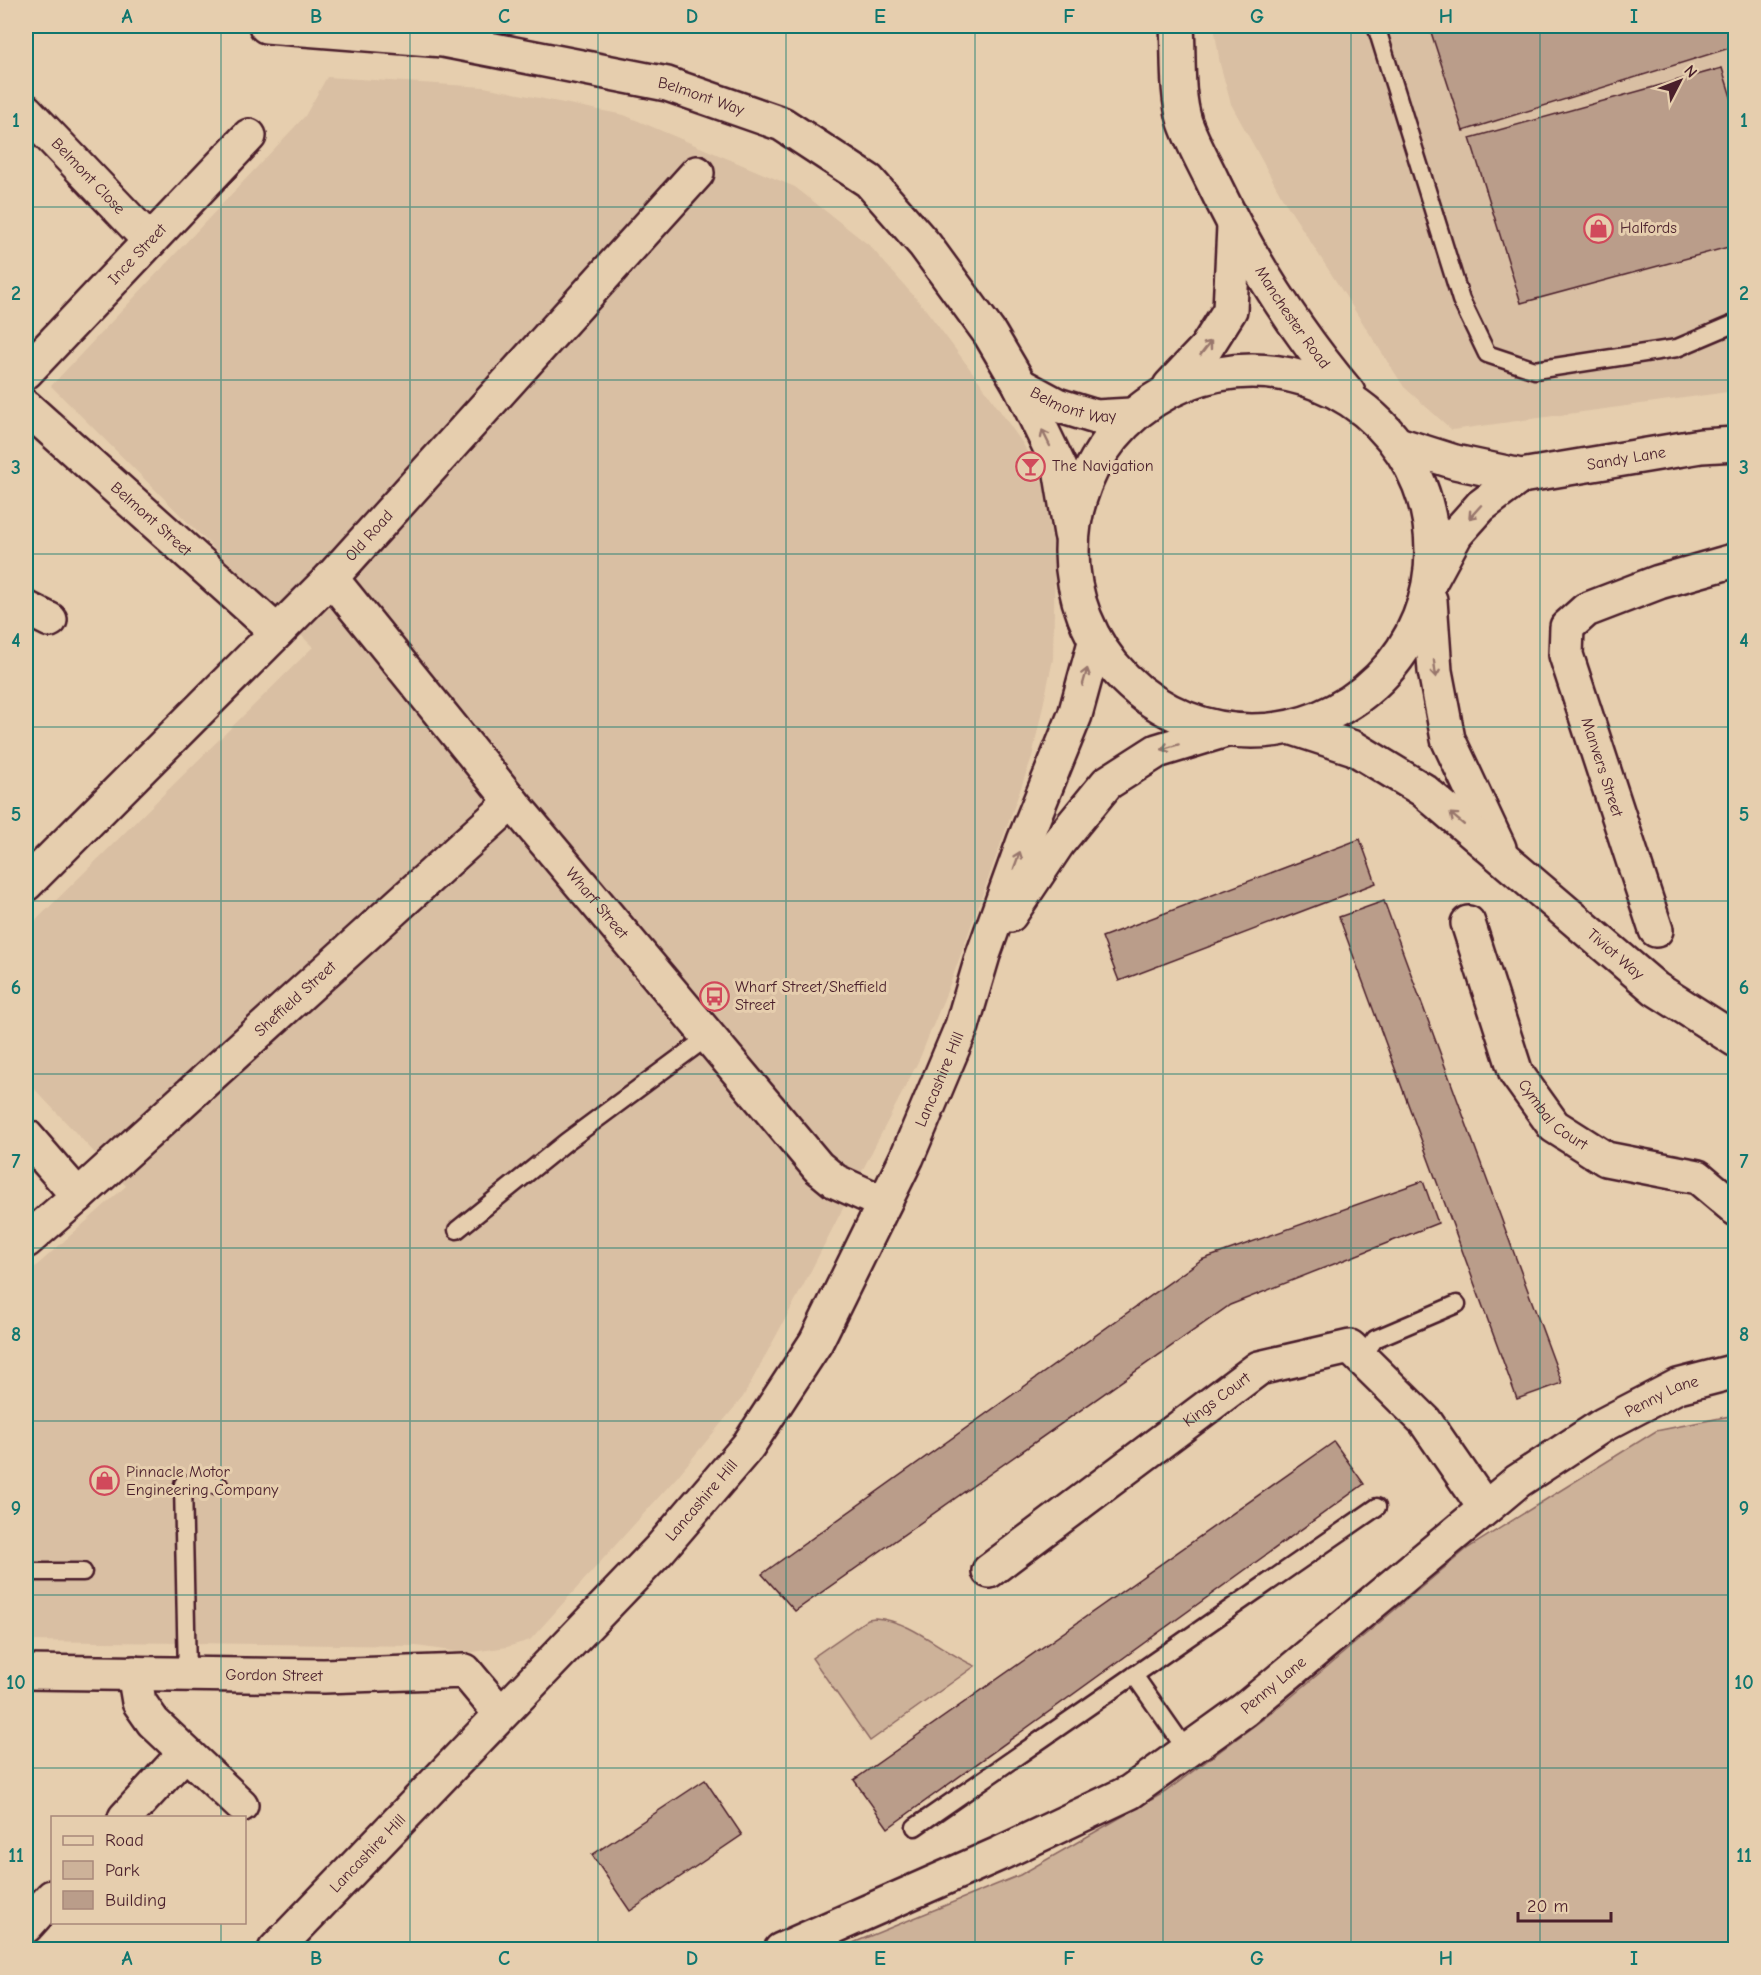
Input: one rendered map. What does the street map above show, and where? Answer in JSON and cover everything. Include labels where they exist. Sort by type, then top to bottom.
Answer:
[{"type":"street","name":"Belmont Way","points":[[266,26],[443,40],[667,84],[782,124],[869,181],[926,245],[990,334],[1020,385],[1060,468],[1071,534],[1073,582],[1079,607],[1095,642],[1129,684],[1174,715],[1226,730]]},
{"type":"street","name":"Manchester Road","points":[[1177,26],[1185,122],[1234,226],[1323,363],[1357,403]]},
{"type":"street","name":"Belmont Close","points":[[26,111],[150,241]]},
{"type":"street","name":"Ince Street","points":[[26,372],[249,136]]},
{"type":"street","name":"Old Road","points":[[26,884],[331,578],[697,173]]},
{"type":"street","name":"Manchester Road","points":[[1166,391],[1206,348],[1230,310],[1234,226]]},
{"type":"street","points":[[1071,534],[1103,446],[1131,415],[1166,391],[1213,374],[1263,369],[1312,380],[1357,403],[1379,422],[1398,444],[1422,489],[1432,539],[1430,585],[1411,637],[1381,678],[1341,709],[1293,728],[1260,732],[1226,730]]},
{"type":"street","name":"Belmont Way","points":[[1020,385],[1056,405],[1096,417],[1131,415]]},
{"type":"street","name":"Belmont Street","points":[[26,407],[277,632]]},
{"type":"street","name":"Sandy Lane","points":[[1398,444],[1455,462],[1521,476],[1701,446],[1735,448]]},
{"type":"street","name":"Sandy Lane","points":[[1430,585],[1456,534],[1481,506],[1521,476]]},
{"type":"street","name":"Manvers Street","points":[[1656,930],[1566,656],[1567,627],[1586,610],[1659,582],[1736,560]]},
{"type":"street","name":"Wharf Street","points":[[331,578],[512,802],[818,1167],[835,1181],[884,1203]]},
{"type":"street","name":"Tiviot Way","points":[[1430,585],[1435,671],[1449,739],[1502,856]]},
{"type":"street","name":"Lancashire Hill","points":[[275,1950],[500,1713],[660,1549],[748,1446],[816,1342],[884,1203],[962,1026],[983,954],[1024,841],[1075,715],[1095,642]]},
{"type":"street","name":"Tiviot Way","points":[[1293,728],[1354,748],[1423,790],[1656,989],[1736,1040]]},
{"type":"street","name":"Lancashire Hill","points":[[983,954],[1058,843],[1107,783],[1157,751],[1226,730]]},
{"type":"street","name":"Sheffield Street","points":[[26,1241],[512,802]]},
{"type":"street","name":"Cymbal Court","points":[[1468,923],[1516,1073],[1554,1126],[1606,1159],[1698,1177],[1736,1209]]},
{"type":"street","points":[[26,1136],[78,1196]]},
{"type":"street","name":"Kings Court","points":[[989,1571],[1259,1368],[1350,1347],[1425,1421],[1485,1508]]},
{"type":"street","name":"Penny Lane","points":[[781,1950],[1001,1853],[1130,1792],[1244,1710],[1518,1481],[1603,1425],[1678,1386],[1736,1371]]},
{"type":"street","name":"Gordon Street","points":[[26,1672],[324,1676],[465,1671],[500,1713]]},
{"type":"street","points":[[134,1672],[139,1702],[153,1722],[241,1805]]},
{"type":"street","points":[[128,1816],[185,1753]]},
{"type":"street","points":[[26,1926],[51,1898]]},
{"type":"lane","points":[[1376,26],[1461,300],[1486,354],[1535,370],[1677,348],[1736,323]]},
{"type":"lane","points":[[457,1230],[566,1142],[710,1036]]},
{"type":"lane","points":[[1361,1359],[1375,1339],[1457,1304]]},
{"type":"lane","points":[[187,1674],[183,1484],[219,1485]]},
{"type":"lane","points":[[915,1827],[1377,1507]]},
{"type":"lane","points":[[26,1572],[83,1572]]},
{"type":"lane","points":[[1134,1675],[1187,1751]]},
{"type":"shaded area","points":[[1214,26],[1735,26],[1735,391],[1452,430],[1404,387],[1283,199],[1231,104],[1220,64]]},
{"type":"shaded area","points":[[327,77],[484,87],[624,115],[795,187],[870,246],[926,310],[982,385],[1023,444],[1056,509],[1053,659],[1032,757],[952,979],[919,1060],[802,1288],[743,1397],[676,1478],[530,1640],[507,1647],[466,1653],[416,1646],[26,1641],[26,1275],[126,1186],[26,1080],[26,930],[313,647],[51,386],[305,116]]},
{"type":"green space","points":[[1735,1415],[1735,1949],[838,1949],[1020,1875],[1165,1792],[1278,1708],[1468,1548],[1656,1431]]},
{"type":"green space","points":[[875,1618],[902,1625],[975,1666],[870,1741],[812,1658],[868,1619]]},
{"type":"building","points":[[1429,26],[1736,26],[1736,46],[1463,131]]},
{"type":"building","points":[[1722,68],[1736,113],[1736,245],[1521,303],[1470,138]]},
{"type":"building","points":[[1360,839],[1376,883],[1119,981],[1102,937]]},
{"type":"building","points":[[1384,901],[1562,1383],[1517,1399],[1339,917]]},
{"type":"building","points":[[1423,1181],[1438,1223],[1230,1305],[795,1611],[762,1574],[1201,1260]]},
{"type":"building","points":[[1334,1442],[1364,1484],[888,1828],[854,1780]]},
{"type":"building","points":[[705,1780],[742,1835],[630,1911],[592,1855]]},
{"type":"place","name":"Halfords","points":[[1599,228]]},
{"type":"place","name":"The Navigation","points":[[1031,466]]},
{"type":"place","name":"Wharf Street/Sheffield Street","points":[[714,996]]},
{"type":"place","name":"Pinnacle Motor Engineering Company","points":[[105,1481]]}]
